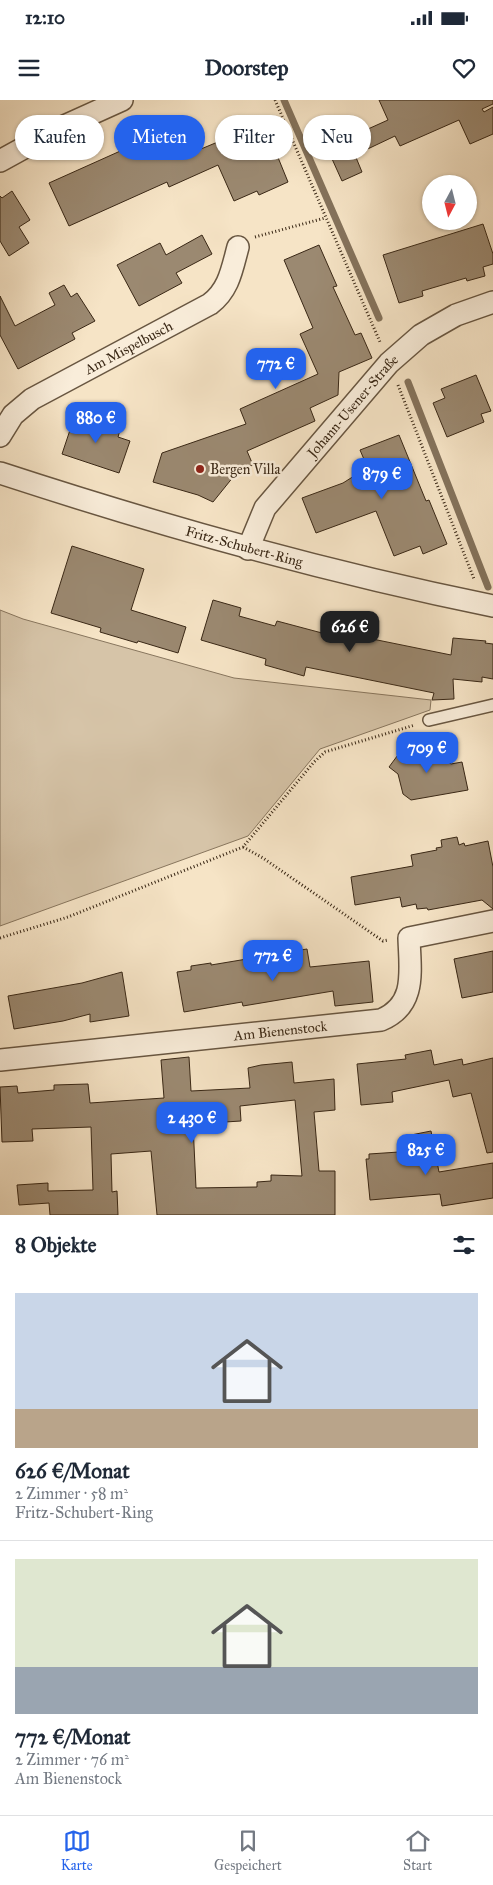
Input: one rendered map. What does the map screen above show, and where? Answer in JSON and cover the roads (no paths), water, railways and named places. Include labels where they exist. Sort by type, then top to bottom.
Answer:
[{"type":"street","points":[[0,161],[60,128],[122,100]]},
{"type":"street","name":"Am Mispelbusch","points":[[0,436],[13,415],[32,400],[218,298],[228,284],[238,247]]},
{"type":"street","name":"Johann-Usener-Straße","points":[[248,549],[264,508],[389,364],[421,335],[456,315],[493,302]]},
{"type":"street","name":"Fritz-Schubert-Ring","points":[[0,473],[95,504],[248,549],[493,606]]},
{"type":"street","name":"Am Bienenstock","points":[[0,1060],[381,1020],[393,1015],[405,998],[410,980],[409,938],[493,921]]},
{"type":"lane","points":[[430,720],[493,705]]},
{"type":"waterway","points":[[284,100],[379,318]]},
{"type":"waterway","points":[[408,382],[488,587]]},
{"type":"place","name":"Bergen Villa","points":[[200,469]]}]
